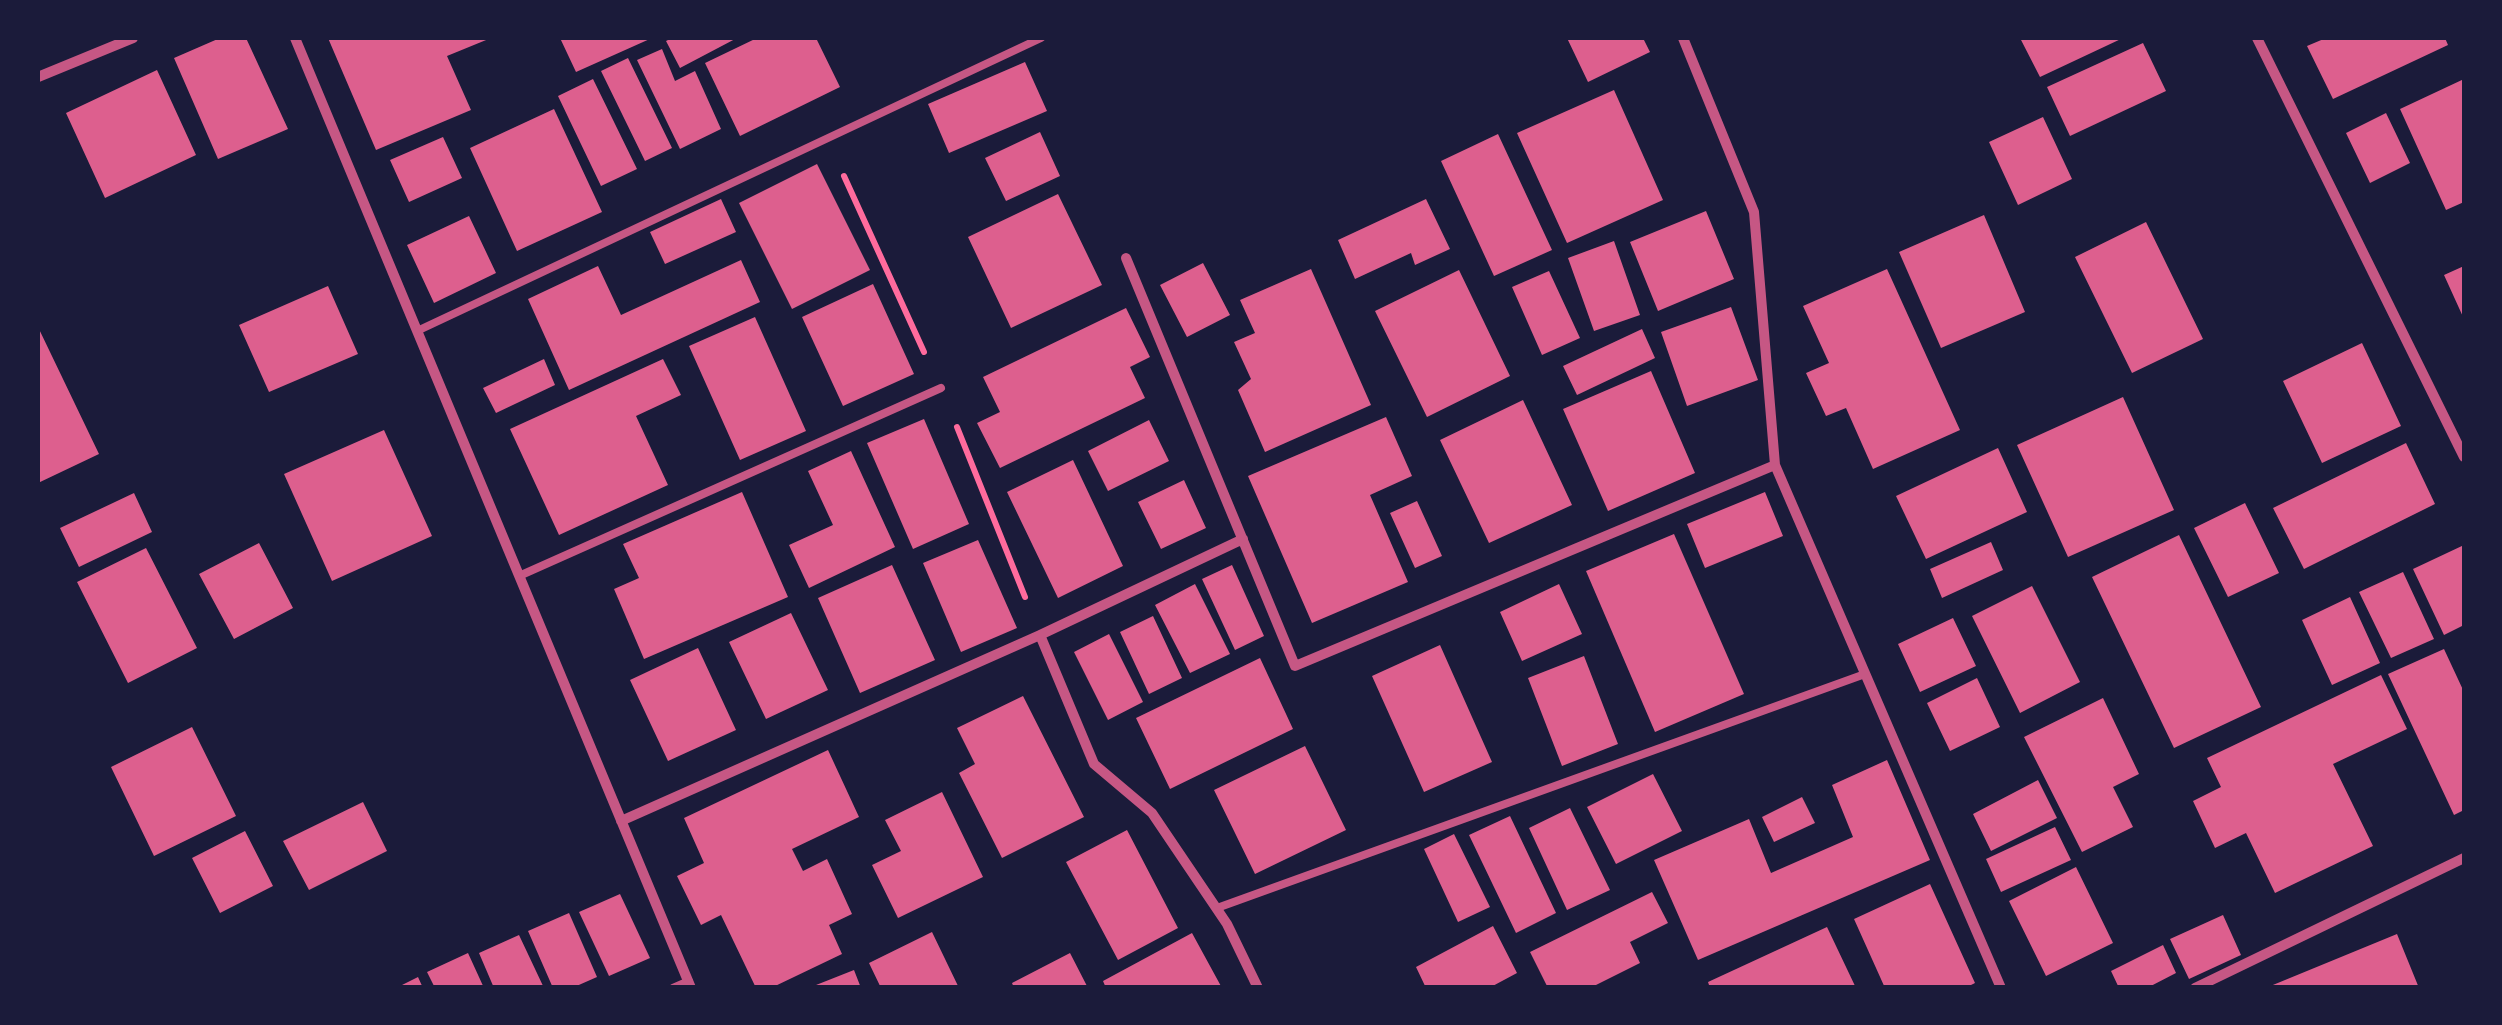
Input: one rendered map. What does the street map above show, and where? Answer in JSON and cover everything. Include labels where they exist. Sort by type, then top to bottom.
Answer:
[{"type":"street","points":[[38,77],[133,38]]},
{"type":"street","points":[[295,38],[690,984]]},
{"type":"street","points":[[1683,38],[1754,212],[1775,465],[2001,988]]},
{"type":"street","points":[[2256,38],[2464,457]]},
{"type":"street","points":[[1126,258],[1295,666],[1775,465]]},
{"type":"street","points":[[621,821],[1243,540]]},
{"type":"street","points":[[1040,635],[1094,764],[1152,813],[1227,924],[1258,988]]},
{"type":"street","points":[[2195,988],[2464,858]]},
{"type":"lane","points":[[418,331],[1041,38]]},
{"type":"lane","points":[[519,576],[940,388]]},
{"type":"lane","points":[[1217,908],[1866,674]]},
{"type":"lane","points":[[673,988],[690,984]]},
{"type":"building","points":[[220,38],[246,38],[288,129],[218,159],[174,58]]},
{"type":"building","points":[[328,38],[491,38],[447,56],[471,110],[376,150]]},
{"type":"building","points":[[560,38],[652,38],[576,72]]},
{"type":"building","points":[[737,38],[680,68],[666,41]]},
{"type":"building","points":[[757,38],[816,38],[840,87],[740,136],[705,63]]},
{"type":"building","points":[[1567,38],[1643,38],[1650,52],[1588,82]]},
{"type":"building","points":[[2020,38],[2123,38],[2040,77]]},
{"type":"building","points":[[2326,38],[2445,38],[2448,45],[2333,99],[2307,46]]},
{"type":"building","points":[[2143,43],[2166,91],[2070,136],[2047,87]]},
{"type":"building","points":[[662,49],[675,81],[695,71],[721,129],[680,149],[637,60]]},
{"type":"building","points":[[628,58],[672,148],[645,161],[601,71]]},
{"type":"building","points":[[1025,62],[1047,111],[949,153],[928,104]]},
{"type":"building","points":[[157,70],[196,155],[105,198],[66,113]]},
{"type":"building","points":[[593,79],[637,169],[601,186],[558,96]]},
{"type":"building","points":[[2464,79],[2464,202],[2446,210],[2400,109]]},
{"type":"building","points":[[1614,90],[1663,200],[1567,243],[1517,133]]},
{"type":"building","points":[[554,109],[602,212],[517,251],[470,148]]},
{"type":"building","points":[[2386,113],[2410,163],[2370,183],[2346,133]]},
{"type":"building","points":[[2043,117],[2072,179],[2018,205],[1989,142]]},
{"type":"building","points":[[1040,132],[1060,176],[1006,201],[985,158]]},
{"type":"building","points":[[1498,134],[1552,250],[1494,276],[1441,161]]},
{"type":"building","points":[[443,137],[462,178],[409,202],[390,160]]},
{"type":"building","points":[[817,164],[870,270],[792,309],[739,203]]},
{"type":"building","points":[[1058,194],[1102,285],[1011,328],[968,237]]},
{"type":"building","points":[[721,199],[736,232],[665,264],[650,232]]},
{"type":"building","points":[[1426,199],[1450,249],[1415,265],[1411,253],[1355,279],[1338,240]]},
{"type":"building","points":[[1706,211],[1734,279],[1658,311],[1630,242]]},
{"type":"building","points":[[1984,215],[2025,312],[1941,348],[1899,252]]},
{"type":"building","points":[[469,216],[496,273],[434,303],[407,245]]},
{"type":"building","points":[[2146,222],[2203,339],[2132,373],[2075,257]]},
{"type":"building","points":[[1614,241],[1640,315],[1594,331],[1568,258]]},
{"type":"building","points":[[741,260],[760,302],[569,390],[528,299],[598,266],[621,315]]},
{"type":"building","points":[[1203,263],[1230,315],[1187,337],[1160,285]]},
{"type":"building","points":[[2464,266],[2464,319],[2444,275]]},
{"type":"building","points":[[1311,269],[1371,405],[1265,452],[1238,390],[1251,379],[1234,342],[1255,333],[1240,300]]},
{"type":"building","points":[[1887,269],[1960,430],[1873,469],[1846,408],[1826,416],[1806,373],[1829,363],[1803,306]]},
{"type":"building","points":[[1459,270],[1510,376],[1427,417],[1375,311]]},
{"type":"building","points":[[1549,271],[1580,338],[1542,355],[1512,287]]},
{"type":"building","points":[[873,284],[914,374],[843,406],[802,317]]},
{"type":"building","points":[[328,286],[358,354],[269,392],[239,325]]},
{"type":"building","points":[[1731,307],[1758,380],[1687,406],[1661,332]]},
{"type":"building","points":[[1126,308],[1150,357],[1130,367],[1145,398],[1000,468],[977,423],[1000,412],[983,377]]},
{"type":"building","points":[[755,317],[806,431],[740,460],[689,346]]},
{"type":"building","points":[[38,327],[99,454],[38,483]]},
{"type":"building","points":[[1642,329],[1655,358],[1577,395],[1563,366]]},
{"type":"building","points":[[2362,343],[2401,426],[2322,463],[2283,381]]},
{"type":"building","points":[[544,359],[555,385],[496,413],[483,388]]},
{"type":"building","points":[[663,359],[681,395],[636,416],[668,485],[559,535],[510,429]]},
{"type":"building","points":[[1651,371],[1695,473],[1608,511],[1563,409]]},
{"type":"building","points":[[2123,397],[2174,510],[2068,557],[2017,445]]},
{"type":"building","points":[[1523,400],[1572,505],[1489,543],[1440,440]]},
{"type":"building","points":[[1386,417],[1412,476],[1370,495],[1408,582],[1312,623],[1248,476]]},
{"type":"building","points":[[924,419],[969,524],[913,549],[867,443]]},
{"type":"building","points":[[1149,420],[1169,461],[1108,491],[1088,451]]},
{"type":"building","points":[[384,430],[432,536],[332,581],[284,474]]},
{"type":"building","points":[[2406,443],[2435,504],[2304,569],[2273,508]]},
{"type":"building","points":[[1998,448],[2027,512],[1926,559],[1896,496]]},
{"type":"building","points":[[851,451],[895,547],[809,588],[789,545],[833,525],[808,471]]},
{"type":"building","points":[[1073,460],[1123,566],[1058,598],[1007,492]]},
{"type":"building","points":[[1184,480],[1206,528],[1161,549],[1138,502]]},
{"type":"building","points":[[742,492],[788,597],[644,659],[614,589],[639,578],[623,544]]},
{"type":"building","points":[[1765,492],[1783,536],[1705,568],[1687,524]]},
{"type":"building","points":[[134,493],[152,532],[79,567],[60,528]]},
{"type":"building","points":[[1417,501],[1442,556],[1415,568],[1390,513]]},
{"type":"building","points":[[2245,503],[2279,573],[2228,597],[2194,528]]},
{"type":"building","points":[[1674,534],[1744,694],[1655,732],[1586,571]]},
{"type":"building","points":[[2179,535],[2261,707],[2174,748],[2092,577]]},
{"type":"building","points":[[978,540],[1017,628],[961,652],[923,563]]},
{"type":"building","points":[[1991,542],[2003,570],[1942,598],[1930,569]]},
{"type":"building","points":[[259,543],[293,608],[234,639],[199,574]]},
{"type":"building","points":[[2464,545],[2464,625],[2444,635],[2413,569]]},
{"type":"building","points":[[146,548],[197,648],[128,683],[77,582]]},
{"type":"building","points":[[892,565],[935,660],[860,693],[818,598]]},
{"type":"building","points":[[1232,565],[1264,636],[1235,650],[1202,579]]},
{"type":"building","points":[[2403,572],[2434,639],[2391,658],[2359,592]]},
{"type":"building","points":[[1195,584],[1230,654],[1190,673],[1155,605]]},
{"type":"building","points":[[1559,584],[1582,634],[1522,661],[1500,612]]},
{"type":"building","points":[[2032,586],[2080,682],[2020,713],[1972,616]]},
{"type":"building","points":[[2350,597],[2380,663],[2332,685],[2302,620]]},
{"type":"building","points":[[791,613],[828,690],[766,719],[729,642]]},
{"type":"building","points":[[1153,616],[1182,678],[1149,694],[1120,632]]},
{"type":"building","points":[[1953,618],[1976,666],[1920,692],[1898,644]]},
{"type":"building","points":[[1109,634],[1143,702],[1108,720],[1074,652]]},
{"type":"building","points":[[1440,645],[1492,762],[1424,792],[1372,676]]},
{"type":"building","points":[[698,648],[736,730],[668,761],[630,680]]},
{"type":"building","points":[[2444,649],[2464,692],[2464,810],[2454,815],[2388,674]]},
{"type":"building","points":[[1584,656],[1618,744],[1562,766],[1528,678]]},
{"type":"building","points":[[1260,658],[1293,729],[1170,789],[1136,718]]},
{"type":"building","points":[[2381,675],[2407,729],[2333,764],[2373,846],[2275,893],[2246,833],[2215,848],[2193,801],[2221,787],[2207,758]]},
{"type":"building","points":[[1977,678],[2000,727],[1950,751],[1927,703]]},
{"type":"building","points":[[1023,696],[1084,817],[1002,858],[959,773],[975,764],[957,728]]},
{"type":"building","points":[[2103,698],[2139,774],[2113,787],[2133,827],[2082,852],[2024,737]]},
{"type":"building","points":[[192,727],[236,816],[154,856],[111,767]]},
{"type":"building","points":[[1305,746],[1346,830],[1255,874],[1214,790]]},
{"type":"building","points":[[828,750],[859,817],[792,849],[803,871],[827,859],[852,914],[829,925],[842,954],[771,988],[756,988],[721,915],[701,925],[677,876],[704,863],[684,818]]},
{"type":"building","points":[[1887,760],[1930,860],[1698,960],[1654,860],[1749,819],[1771,873],[1853,837],[1832,785]]},
{"type":"building","points":[[1653,774],[1682,831],[1616,864],[1587,807]]},
{"type":"building","points":[[2038,780],[2057,818],[1991,851],[1973,814]]},
{"type":"building","points":[[942,792],[983,877],[898,918],[872,865],[901,851],[885,820]]},
{"type":"building","points":[[1802,797],[1815,823],[1774,842],[1762,817]]},
{"type":"building","points":[[363,802],[387,851],[309,890],[283,841]]},
{"type":"building","points":[[1570,808],[1610,890],[1567,910],[1529,828]]},
{"type":"building","points":[[1510,816],[1556,913],[1516,933],[1469,835]]},
{"type":"building","points":[[2055,827],[2071,860],[2001,892],[1986,859]]},
{"type":"building","points":[[1127,830],[1178,928],[1118,960],[1066,862]]},
{"type":"building","points":[[245,831],[273,886],[220,913],[192,858]]},
{"type":"building","points":[[1454,834],[1490,907],[1458,922],[1424,849]]},
{"type":"building","points":[[2076,867],[2113,943],[2046,976],[2009,901]]},
{"type":"building","points":[[1930,884],[1975,983],[1965,988],[1885,988],[1854,919]]},
{"type":"building","points":[[1652,892],[1668,923],[1630,942],[1640,963],[1590,988],[1548,988],[1530,952]]},
{"type":"building","points":[[620,894],[650,958],[609,976],[579,912]]},
{"type":"building","points":[[569,913],[597,977],[572,988],[553,988],[528,931]]},
{"type":"building","points":[[2223,915],[2241,955],[2189,979],[2170,939]]},
{"type":"building","points":[[1493,926],[1517,973],[1489,988],[1426,988],[1416,967]]},
{"type":"building","points":[[1827,927],[1856,988],[1710,988],[1708,982]]},
{"type":"building","points":[[932,932],[959,988],[881,988],[869,963]]},
{"type":"building","points":[[1192,933],[1222,988],[1106,988],[1103,981]]},
{"type":"building","points":[[2397,934],[2419,988],[2268,988],[2268,987]]},
{"type":"building","points":[[519,935],[544,988],[494,988],[479,953]]},
{"type":"building","points":[[2163,945],[2176,973],[2147,988],[2119,988],[2111,971]]},
{"type":"building","points":[[468,953],[484,988],[435,988],[427,972]]},
{"type":"building","points":[[1070,953],[1088,988],[1014,988],[1012,983]]},
{"type":"building","points":[[854,970],[861,988],[811,988],[811,987]]},
{"type":"building","points":[[418,977],[423,988],[396,988]]}]
